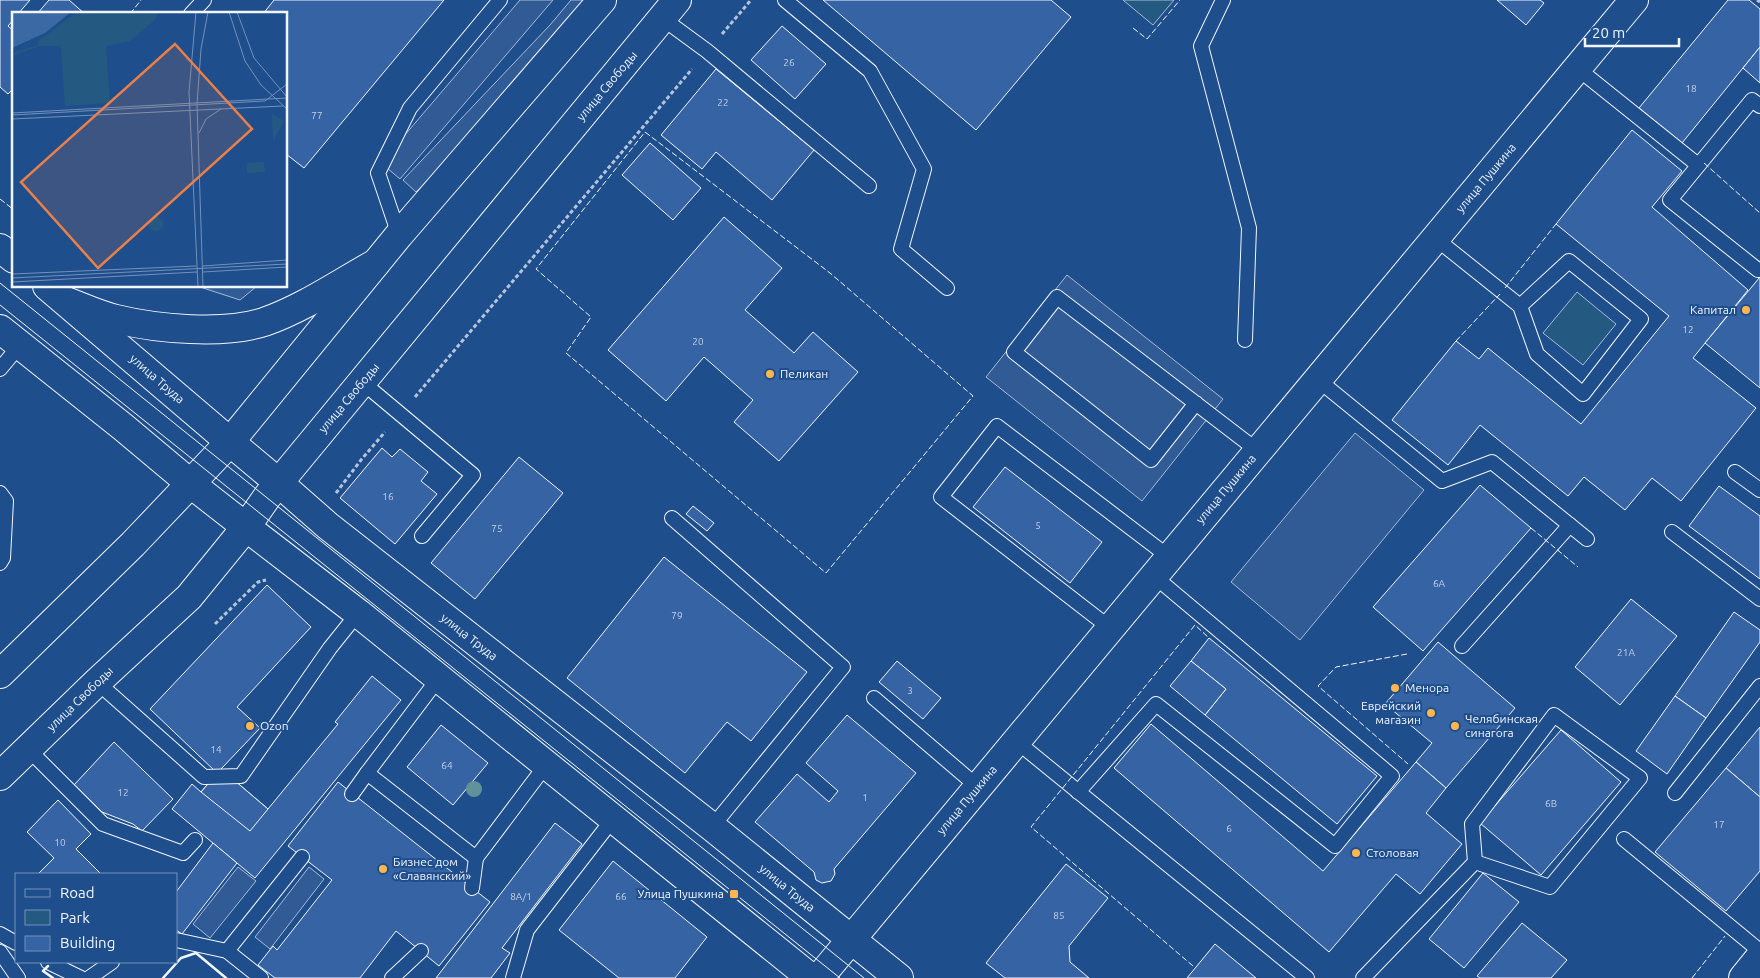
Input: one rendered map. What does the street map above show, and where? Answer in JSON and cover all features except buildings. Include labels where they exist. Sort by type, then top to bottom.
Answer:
[{"type":"main road","points":[[0,674],[132,544],[230,442],[399,235],[602,0]]},
{"type":"main road","name":"улица Пушкина","points":[[819,978],[1634,0]]},
{"type":"main road","name":"улица Свободы","points":[[0,776],[97,682],[189,597],[246,527],[256,510],[670,9]]},
{"type":"main road","points":[[0,248],[12,257]]},
{"type":"main road","points":[[56,294],[114,319],[156,327],[235,328],[264,322],[304,304],[378,262]]},
{"type":"main road","name":"улица Труда","points":[[56,294],[328,526],[712,827],[899,978]]},
{"type":"main road","points":[[10,337],[191,484],[358,614],[811,978]]},
{"type":"main road","points":[[1743,978],[1760,957]]},
{"type":"lane","points":[[193,12],[204,0]]},
{"type":"lane","points":[[399,235],[378,172],[410,108],[500,0]]},
{"type":"lane","points":[[785,0],[870,71],[924,169],[901,248],[946,288]]},
{"type":"lane","points":[[1223,0],[1201,46],[1249,228],[1245,340]]},
{"type":"lane","points":[[670,9],[707,51],[869,186]]},
{"type":"lane","points":[[1577,68],[1698,165]]},
{"type":"lane","points":[[1758,270],[1670,200],[1752,100],[1760,106]]},
{"type":"lane","points":[[1435,238],[1520,306],[1537,354],[1583,394],[1641,319],[1569,261],[1520,306]]},
{"type":"lane","points":[[1196,403],[1152,460],[1014,352],[1057,297],[1196,403],[1258,451]]},
{"type":"lane","points":[[0,369],[10,337]]},
{"type":"lane","points":[[1318,379],[1442,481],[1492,462],[1587,539]]},
{"type":"lane","points":[[362,382],[472,475],[422,536]]},
{"type":"lane","points":[[1078,792],[1156,704],[1335,846],[1392,776],[1161,567],[997,426],[941,497],[1110,628]]},
{"type":"lane","points":[[1735,472],[1760,490]]},
{"type":"lane","points":[[0,493],[6,501],[3,558],[0,563]]},
{"type":"lane","points":[[672,518],[843,667],[712,827]]},
{"type":"lane","points":[[1462,646],[1570,525]]},
{"type":"lane","points":[[1672,532],[1760,599]]},
{"type":"lane","points":[[97,682],[204,777],[241,776],[330,648],[358,614]]},
{"type":"lane","points":[[352,794],[438,679]]},
{"type":"lane","points":[[1675,793],[1760,686]]},
{"type":"lane","points":[[874,698],[978,786]]},
{"type":"lane","points":[[1363,978],[1475,862],[1472,824],[1554,715],[1640,778],[1550,887],[1475,862]]},
{"type":"lane","points":[[1016,741],[1307,978]]},
{"type":"lane","points":[[28,749],[103,824],[183,853],[195,840]]},
{"type":"lane","points":[[472,888],[476,858],[546,765]]},
{"type":"lane","points":[[367,773],[476,858]]},
{"type":"lane","points":[[513,978],[528,930],[613,820]]},
{"type":"lane","points":[[1624,839],[1760,951]]},
{"type":"lane","points":[[227,951],[302,857]]},
{"type":"lane","points":[[0,934],[15,942]]},
{"type":"lane","points":[[178,940],[227,951],[260,978]]},
{"type":"lane","points":[[392,978],[421,951]]},
{"type":"lane","points":[[0,952],[18,978]]},
{"type":"lane","points":[[50,963],[82,978]]},
{"type":"lane","points":[[89,978],[111,963]]},
{"type":"path","points":[[333,497],[361,460],[751,0]]},
{"type":"path","points":[[215,624],[258,582],[270,580]]},
{"type":"green space","points":[[1123,0],[1174,0],[1153,25]]},
{"type":"green space","points":[[1577,292],[1616,324],[1583,365],[1543,333]]},
{"type":"shaded area","points":[[520,0],[553,0],[400,179],[381,163]]},
{"type":"shaded area","points":[[571,0],[598,0],[564,40],[416,192],[403,180],[550,25]]},
{"type":"shaded area","points":[[1067,275],[1223,399],[1142,501],[986,377]]},
{"type":"shaded area","points":[[203,288],[255,288],[240,300]]},
{"type":"shaded area","points":[[1355,433],[1424,490],[1300,640],[1231,582]]},
{"type":"shaded area","points":[[238,867],[256,881],[210,938],[193,924]]},
{"type":"shaded area","points":[[309,867],[324,879],[270,949],[255,937]]},
{"type":"tram line","points":[[0,283],[864,978]]},
{"type":"tram line","points":[[0,305],[840,978]]},
{"type":"fence","points":[[132,12],[141,0]]},
{"type":"fence","points":[[1133,28],[1147,39],[1180,0]]},
{"type":"fence","points":[[645,132],[830,273],[973,396],[826,573],[566,353],[591,317],[536,269],[645,132]]},
{"type":"fence","points":[[1704,163],[1760,213]]},
{"type":"fence","points":[[0,199],[12,208]]},
{"type":"fence","points":[[1505,288],[1556,224]]},
{"type":"fence","points":[[1456,341],[1500,294]]},
{"type":"fence","points":[[1531,528],[1578,567]]},
{"type":"fence","points":[[1193,966],[1031,827],[1195,625],[1209,638]]},
{"type":"fence","points":[[1407,654],[1336,667],[1318,686],[1408,764]]},
{"type":"fence","points":[[1692,978],[1725,936]]},
{"type":"wall","points":[[178,961],[181,958],[196,953],[226,978]]},
{"type":"wall","points":[[163,978],[176,963]]},
{"type":"wall","points":[[48,966],[43,971],[53,978]]},
{"type":"place","name":"Капитал","points":[[1746,310]]},
{"type":"place","name":"Пеликан","points":[[770,374]]},
{"type":"place","name":"Менора","points":[[1395,688]]},
{"type":"place","name":"Еврейский магазин","points":[[1431,713]]},
{"type":"place","name":"Ozon","points":[[250,726]]},
{"type":"place","name":"Челябинская синагога","points":[[1455,726]]},
{"type":"place","name":"Столовая","points":[[1356,853]]},
{"type":"place","name":"Бизнес дом «Славянский»","points":[[383,869]]},
{"type":"place","name":"Улица Пушкина","points":[[734,894]]}]
